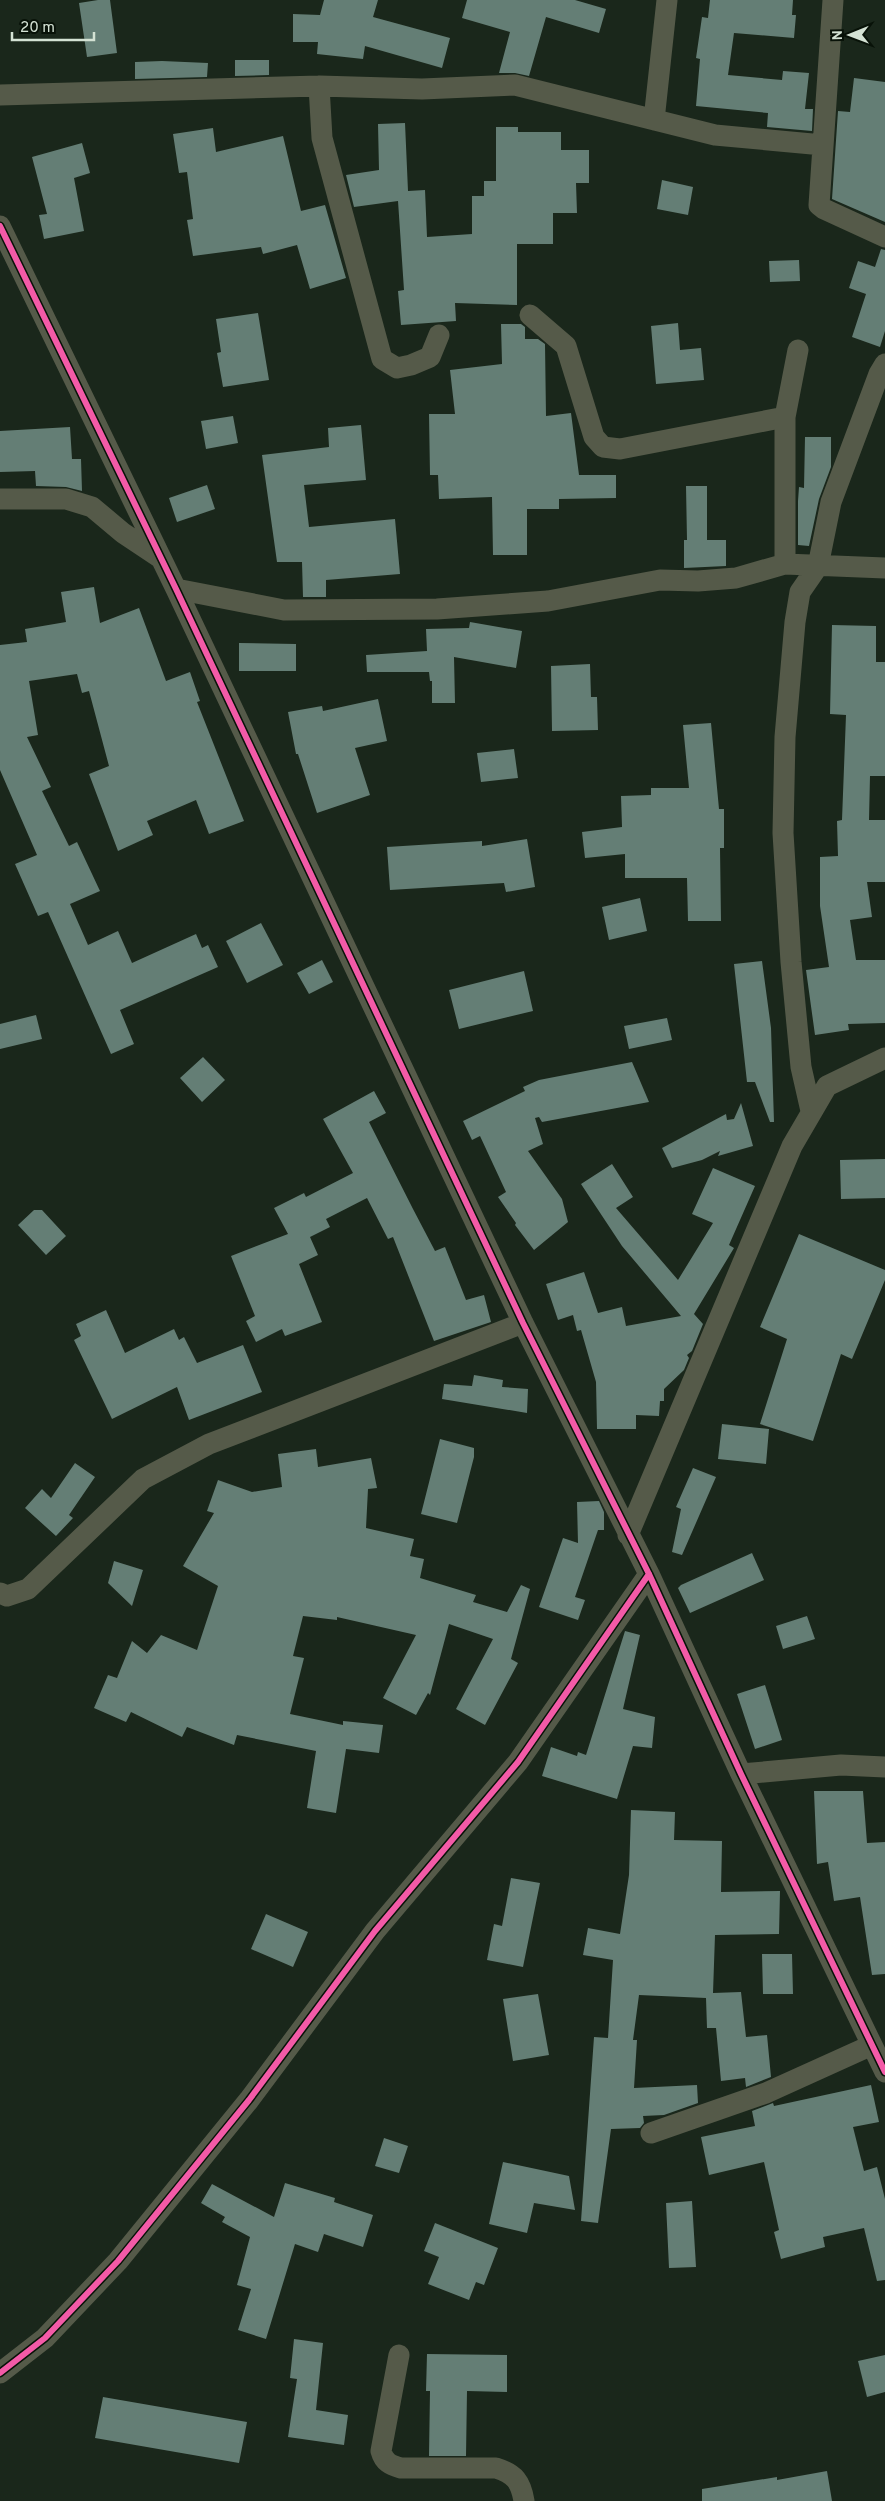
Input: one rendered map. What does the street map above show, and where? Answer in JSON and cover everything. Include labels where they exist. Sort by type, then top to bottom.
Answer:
[{"type":"street","points":[[654,120],[667,0]]},
{"type":"street","points":[[833,0],[824,145],[818,196],[819,205],[885,237]]},
{"type":"street","points":[[0,95],[318,86],[422,89],[515,85],[715,135],[824,145]]},
{"type":"street","points":[[318,86],[322,138],[382,359],[396,368],[411,365],[430,357],[439,335]]},
{"type":"street","points":[[0,226],[176,589],[523,1323],[649,1574],[741,1774],[885,2072]]},
{"type":"street","points":[[530,315],[566,346],[594,437],[603,447],[620,450],[785,418]]},
{"type":"street","points":[[785,564],[785,418],[798,350]]},
{"type":"street","points":[[811,1111],[800,1067],[790,962],[783,833],[785,737],[794,622],[800,592],[818,566],[831,502],[879,374],[885,364]]},
{"type":"street","points":[[0,498],[66,499],[92,507],[124,533],[159,557]]},
{"type":"street","points":[[176,589],[284,610],[437,609],[548,601],[660,580],[698,581],[736,578],[785,564],[885,568]]},
{"type":"street","points":[[628,1535],[792,1146],[827,1086],[885,1058]]},
{"type":"street","points":[[0,1593],[7,1596],[28,1589],[143,1479],[209,1444],[523,1323]]},
{"type":"street","points":[[0,2373],[45,2338],[118,2261],[237,2115],[375,1931],[518,1762],[649,1574]]},
{"type":"street","points":[[741,1774],[841,1765],[885,1767]]},
{"type":"street","points":[[651,2133],[766,2093],[872,2045]]},
{"type":"street","points":[[398,2354],[381,2451],[383,2458],[393,2466],[401,2468],[496,2468],[506,2471],[517,2478],[522,2486],[524,2501]]},
{"type":"building","points":[[110,0],[117,53],[87,57],[79,3]]},
{"type":"building","points":[[324,0],[378,0],[373,17],[450,38],[442,68],[365,46],[363,59],[317,54],[318,42],[293,42],[293,14],[320,15]]},
{"type":"building","points":[[467,0],[575,0],[606,9],[599,33],[546,17],[529,76],[515,73],[499,73],[510,32],[462,18]]},
{"type":"building","points":[[710,0],[793,0],[792,15],[796,15],[794,38],[734,33],[728,75],[782,80],[783,71],[809,73],[805,109],[813,109],[812,131],[767,127],[768,113],[696,106],[700,59],[696,58],[702,17],[708,18]]},
{"type":"building","points":[[235,60],[269,60],[269,75],[235,76]]},
{"type":"building","points":[[135,62],[208,63],[207,77],[135,79]]},
{"type":"building","points":[[854,78],[885,82],[885,222],[832,199],[838,111],[850,112]]},
{"type":"building","points":[[405,123],[408,191],[425,190],[427,237],[472,234],[472,196],[484,196],[484,181],[496,181],[496,127],[518,127],[518,132],[561,132],[561,150],[589,150],[589,183],[576,183],[577,213],[553,213],[553,244],[517,244],[517,305],[455,303],[456,321],[401,325],[398,291],[404,290],[398,201],[354,207],[346,175],[379,170],[378,124]]},
{"type":"building","points":[[213,128],[216,152],[283,136],[301,211],[325,205],[346,278],[310,289],[297,245],[263,254],[261,247],[193,256],[187,220],[193,219],[187,172],[179,173],[173,134]]},
{"type":"building","points":[[82,143],[90,173],[74,178],[84,231],[44,239],[39,215],[47,214],[32,157]]},
{"type":"building","points":[[662,180],[693,187],[688,215],[657,209]]},
{"type":"building","points":[[881,249],[885,250],[885,331],[880,347],[852,337],[866,294],[849,288],[858,261],[875,267]]},
{"type":"building","points":[[799,260],[800,281],[770,282],[769,261]]},
{"type":"building","points":[[258,313],[269,380],[223,387],[217,353],[221,352],[216,319]]},
{"type":"building","points":[[678,323],[680,350],[701,348],[704,380],[656,384],[651,326]]},
{"type":"building","points":[[501,324],[521,324],[525,327],[525,339],[538,339],[545,344],[546,416],[571,413],[579,475],[616,475],[616,498],[559,499],[559,509],[527,509],[527,555],[493,555],[492,497],[439,499],[438,475],[430,475],[429,414],[455,414],[450,370],[502,364]]},
{"type":"building","points":[[233,416],[238,443],[206,449],[201,421]]},
{"type":"building","points":[[361,425],[366,480],[304,485],[309,527],[395,519],[400,574],[326,580],[326,597],[303,597],[302,562],[277,562],[262,455],[329,447],[328,428]]},
{"type":"building","points":[[70,427],[72,459],[81,459],[82,491],[66,487],[36,486],[35,471],[0,472],[0,431]]},
{"type":"building","points":[[805,437],[831,437],[831,467],[819,499],[809,546],[798,545],[798,501],[799,487],[804,488]]},
{"type":"building","points":[[207,485],[215,509],[177,522],[169,498]]},
{"type":"building","points":[[686,486],[707,486],[707,540],[726,540],[726,566],[684,568],[684,540],[687,540]]},
{"type":"building","points":[[94,587],[100,623],[139,608],[166,681],[190,672],[200,701],[197,702],[244,821],[209,834],[196,800],[147,821],[153,835],[118,851],[89,774],[109,766],[89,691],[82,693],[77,674],[29,681],[38,735],[27,737],[51,787],[42,791],[69,846],[77,842],[100,891],[70,904],[88,945],[118,931],[132,963],[196,934],[202,948],[208,945],[218,967],[120,1010],[134,1044],[111,1054],[48,912],[38,916],[15,864],[37,855],[0,770],[0,645],[27,642],[25,629],[66,622],[61,592]]},
{"type":"building","points":[[470,622],[522,631],[516,668],[454,657],[455,703],[432,703],[432,681],[430,681],[429,672],[367,672],[366,655],[427,651],[426,629],[469,628]]},
{"type":"building","points":[[832,625],[876,626],[876,662],[885,662],[885,776],[870,776],[869,820],[885,820],[885,882],[867,882],[872,917],[850,920],[856,960],[885,960],[885,1023],[848,1024],[849,1030],[815,1035],[806,970],[829,967],[820,906],[820,857],[838,856],[837,821],[842,820],[846,715],[830,714]]},
{"type":"building","points":[[239,643],[296,644],[296,671],[239,671]]},
{"type":"building","points":[[590,664],[591,697],[597,697],[598,730],[552,731],[551,666]]},
{"type":"building","points":[[378,699],[387,741],[355,748],[370,795],[317,813],[298,754],[296,754],[288,712],[322,706],[323,711]]},
{"type":"building","points":[[711,723],[719,809],[724,809],[724,848],[720,848],[721,921],[688,921],[687,878],[625,878],[625,854],[585,858],[582,832],[622,827],[621,796],[651,795],[651,788],[689,788],[683,725]]},
{"type":"building","points":[[514,749],[518,778],[481,782],[477,753]]},
{"type":"building","points":[[527,839],[535,887],[506,892],[504,883],[390,890],[387,847],[482,841],[482,846]]},
{"type":"building","points":[[640,898],[647,931],[609,940],[602,907]]},
{"type":"building","points":[[261,923],[283,965],[247,983],[226,941]]},
{"type":"building","points":[[322,960],[333,982],[309,994],[297,973]]},
{"type":"building","points":[[762,961],[771,1028],[774,1122],[770,1122],[755,1082],[747,1082],[734,964]]},
{"type":"building","points":[[524,971],[533,1011],[459,1029],[449,990]]},
{"type":"building","points":[[36,1015],[42,1039],[0,1049],[0,1024]]},
{"type":"building","points":[[667,1018],[672,1040],[629,1049],[624,1026]]},
{"type":"building","points":[[203,1057],[225,1080],[202,1102],[180,1078]]},
{"type":"building","points":[[632,1062],[649,1102],[542,1122],[539,1117],[535,1118],[543,1144],[528,1151],[562,1199],[568,1222],[534,1250],[515,1225],[516,1223],[498,1197],[506,1192],[480,1136],[472,1140],[463,1121],[525,1091],[523,1087],[539,1080]]},
{"type":"building","points":[[374,1091],[386,1113],[369,1122],[413,1209],[435,1251],[445,1247],[466,1300],[484,1295],[491,1322],[434,1341],[393,1237],[388,1239],[367,1198],[326,1219],[330,1227],[310,1237],[318,1255],[299,1264],[322,1322],[285,1336],[282,1329],[256,1342],[246,1321],[255,1316],[231,1256],[288,1234],[274,1208],[304,1193],[306,1197],[353,1173],[323,1119]]},
{"type":"building","points":[[741,1103],[753,1146],[718,1156],[720,1151],[702,1160],[672,1168],[662,1148],[726,1114],[727,1120],[734,1119]]},
{"type":"building","points":[[885,1159],[885,1198],[841,1199],[840,1160]]},
{"type":"building","points":[[612,1164],[633,1197],[616,1208],[678,1280],[713,1223],[692,1214],[713,1168],[755,1186],[729,1245],[734,1248],[694,1314],[703,1324],[692,1351],[687,1355],[689,1358],[684,1370],[664,1389],[664,1401],[660,1401],[659,1416],[636,1415],[636,1429],[597,1429],[596,1382],[581,1330],[577,1331],[573,1315],[558,1320],[546,1284],[584,1272],[598,1313],[622,1307],[626,1326],[681,1316],[622,1246],[581,1184]]},
{"type":"building","points":[[34,1210],[42,1210],[66,1236],[46,1255],[18,1225]]},
{"type":"building","points":[[799,1234],[885,1270],[885,1280],[852,1359],[841,1354],[813,1441],[760,1424],[787,1339],[760,1327]]},
{"type":"building","points":[[106,1310],[125,1353],[174,1329],[179,1340],[184,1337],[197,1363],[243,1345],[262,1392],[189,1420],[177,1387],[112,1419],[74,1340],[81,1336],[76,1324]]},
{"type":"building","points":[[474,1375],[503,1380],[502,1387],[528,1389],[527,1413],[442,1399],[444,1384],[472,1386]]},
{"type":"building","points":[[722,1424],[769,1429],[766,1464],[718,1459]]},
{"type":"building","points":[[440,1439],[474,1448],[474,1457],[457,1523],[421,1514]]},
{"type":"building","points":[[316,1449],[318,1467],[371,1458],[377,1488],[368,1489],[366,1528],[414,1539],[410,1556],[424,1559],[420,1578],[476,1595],[473,1602],[507,1612],[521,1585],[530,1589],[511,1659],[518,1663],[485,1725],[456,1709],[493,1639],[449,1624],[430,1695],[428,1693],[416,1715],[383,1698],[416,1635],[337,1617],[337,1620],[303,1616],[293,1656],[304,1658],[290,1714],[343,1725],[343,1721],[383,1725],[379,1753],[346,1749],[336,1813],[307,1808],[316,1751],[237,1735],[234,1745],[187,1727],[182,1737],[131,1712],[126,1722],[94,1708],[108,1675],[117,1678],[132,1641],[147,1653],[161,1635],[197,1650],[218,1586],[183,1566],[214,1513],[207,1511],[218,1480],[252,1492],[282,1487],[278,1454]]},
{"type":"building","points":[[75,1463],[95,1477],[69,1515],[73,1518],[56,1536],[25,1508],[42,1489],[51,1498]]},
{"type":"building","points":[[693,1468],[716,1477],[682,1555],[672,1552],[681,1509],[676,1507]]},
{"type":"building","points":[[599,1501],[604,1512],[604,1530],[598,1530],[575,1597],[585,1600],[578,1620],[539,1607],[563,1538],[578,1543],[577,1502]]},
{"type":"building","points":[[752,1553],[764,1580],[690,1613],[678,1588],[681,1585]]},
{"type":"building","points":[[114,1561],[143,1570],[132,1606],[108,1583]]},
{"type":"building","points":[[807,1616],[815,1639],[783,1649],[776,1626]]},
{"type":"building","points":[[625,1631],[640,1635],[623,1709],[655,1717],[652,1748],[633,1746],[617,1799],[542,1776],[551,1747],[577,1756],[578,1752],[586,1755]]},
{"type":"building","points":[[765,1685],[782,1740],[755,1749],[737,1694]]},
{"type":"building","points":[[814,1791],[863,1791],[867,1843],[885,1842],[885,1974],[872,1975],[860,1897],[834,1901],[828,1862],[817,1864]]},
{"type":"building","points":[[631,1810],[675,1812],[674,1840],[722,1841],[721,1892],[780,1891],[779,1934],[715,1935],[713,1993],[741,1992],[746,2037],[767,2035],[771,2077],[746,2087],[745,2078],[721,2081],[716,2028],[707,2028],[706,1998],[639,1995],[633,2040],[637,2040],[634,2088],[697,2085],[698,2103],[664,2115],[643,2116],[644,2123],[640,2128],[611,2129],[598,2223],[581,2221],[594,2037],[608,2038],[613,1960],[583,1955],[588,1928],[620,1934],[629,1875]]},
{"type":"building","points":[[511,1878],[540,1883],[523,1967],[487,1960],[494,1924],[502,1926]]},
{"type":"building","points":[[266,1914],[308,1932],[293,1967],[251,1949]]},
{"type":"building","points":[[762,1954],[792,1954],[793,1994],[763,1994]]},
{"type":"building","points":[[538,1994],[549,2055],[513,2061],[503,1999]]},
{"type":"building","points":[[871,2085],[879,2122],[853,2127],[864,2171],[877,2167],[885,2199],[885,2280],[877,2281],[864,2228],[823,2237],[825,2247],[781,2259],[774,2232],[779,2230],[764,2162],[709,2175],[701,2137],[755,2126],[752,2111],[773,2103],[774,2106]]},
{"type":"building","points":[[384,2138],[408,2146],[399,2173],[375,2166]]},
{"type":"building","points":[[503,2162],[569,2176],[575,2210],[534,2203],[527,2233],[489,2224]]},
{"type":"building","points":[[285,2183],[335,2198],[334,2202],[373,2215],[363,2247],[324,2234],[318,2252],[295,2244],[266,2339],[238,2330],[251,2289],[237,2285],[250,2237],[222,2222],[225,2217],[201,2203],[212,2184],[274,2217]]},
{"type":"building","points":[[692,2201],[696,2267],[669,2268],[666,2203]]},
{"type":"building","points":[[435,2223],[498,2248],[484,2285],[476,2282],[469,2300],[428,2284],[439,2257],[424,2251]]},
{"type":"building","points":[[294,2339],[323,2343],[316,2410],[348,2415],[344,2445],[288,2437],[297,2379],[290,2378]]},
{"type":"building","points":[[427,2354],[507,2355],[507,2392],[467,2391],[466,2456],[429,2456],[430,2391],[426,2391]]},
{"type":"building","points":[[885,2355],[885,2392],[867,2397],[858,2361]]},
{"type":"building","points":[[103,2397],[247,2422],[239,2463],[95,2438]]},
{"type":"building","points":[[827,2471],[832,2501],[702,2501],[702,2489],[777,2477],[777,2480]]},
{"type":"cycle path","points":[[0,226],[176,589],[523,1323],[649,1574],[741,1774],[885,2072]]},
{"type":"cycle path","points":[[0,2373],[45,2338],[118,2261],[249,2100],[375,1931],[518,1762],[649,1574]]}]
